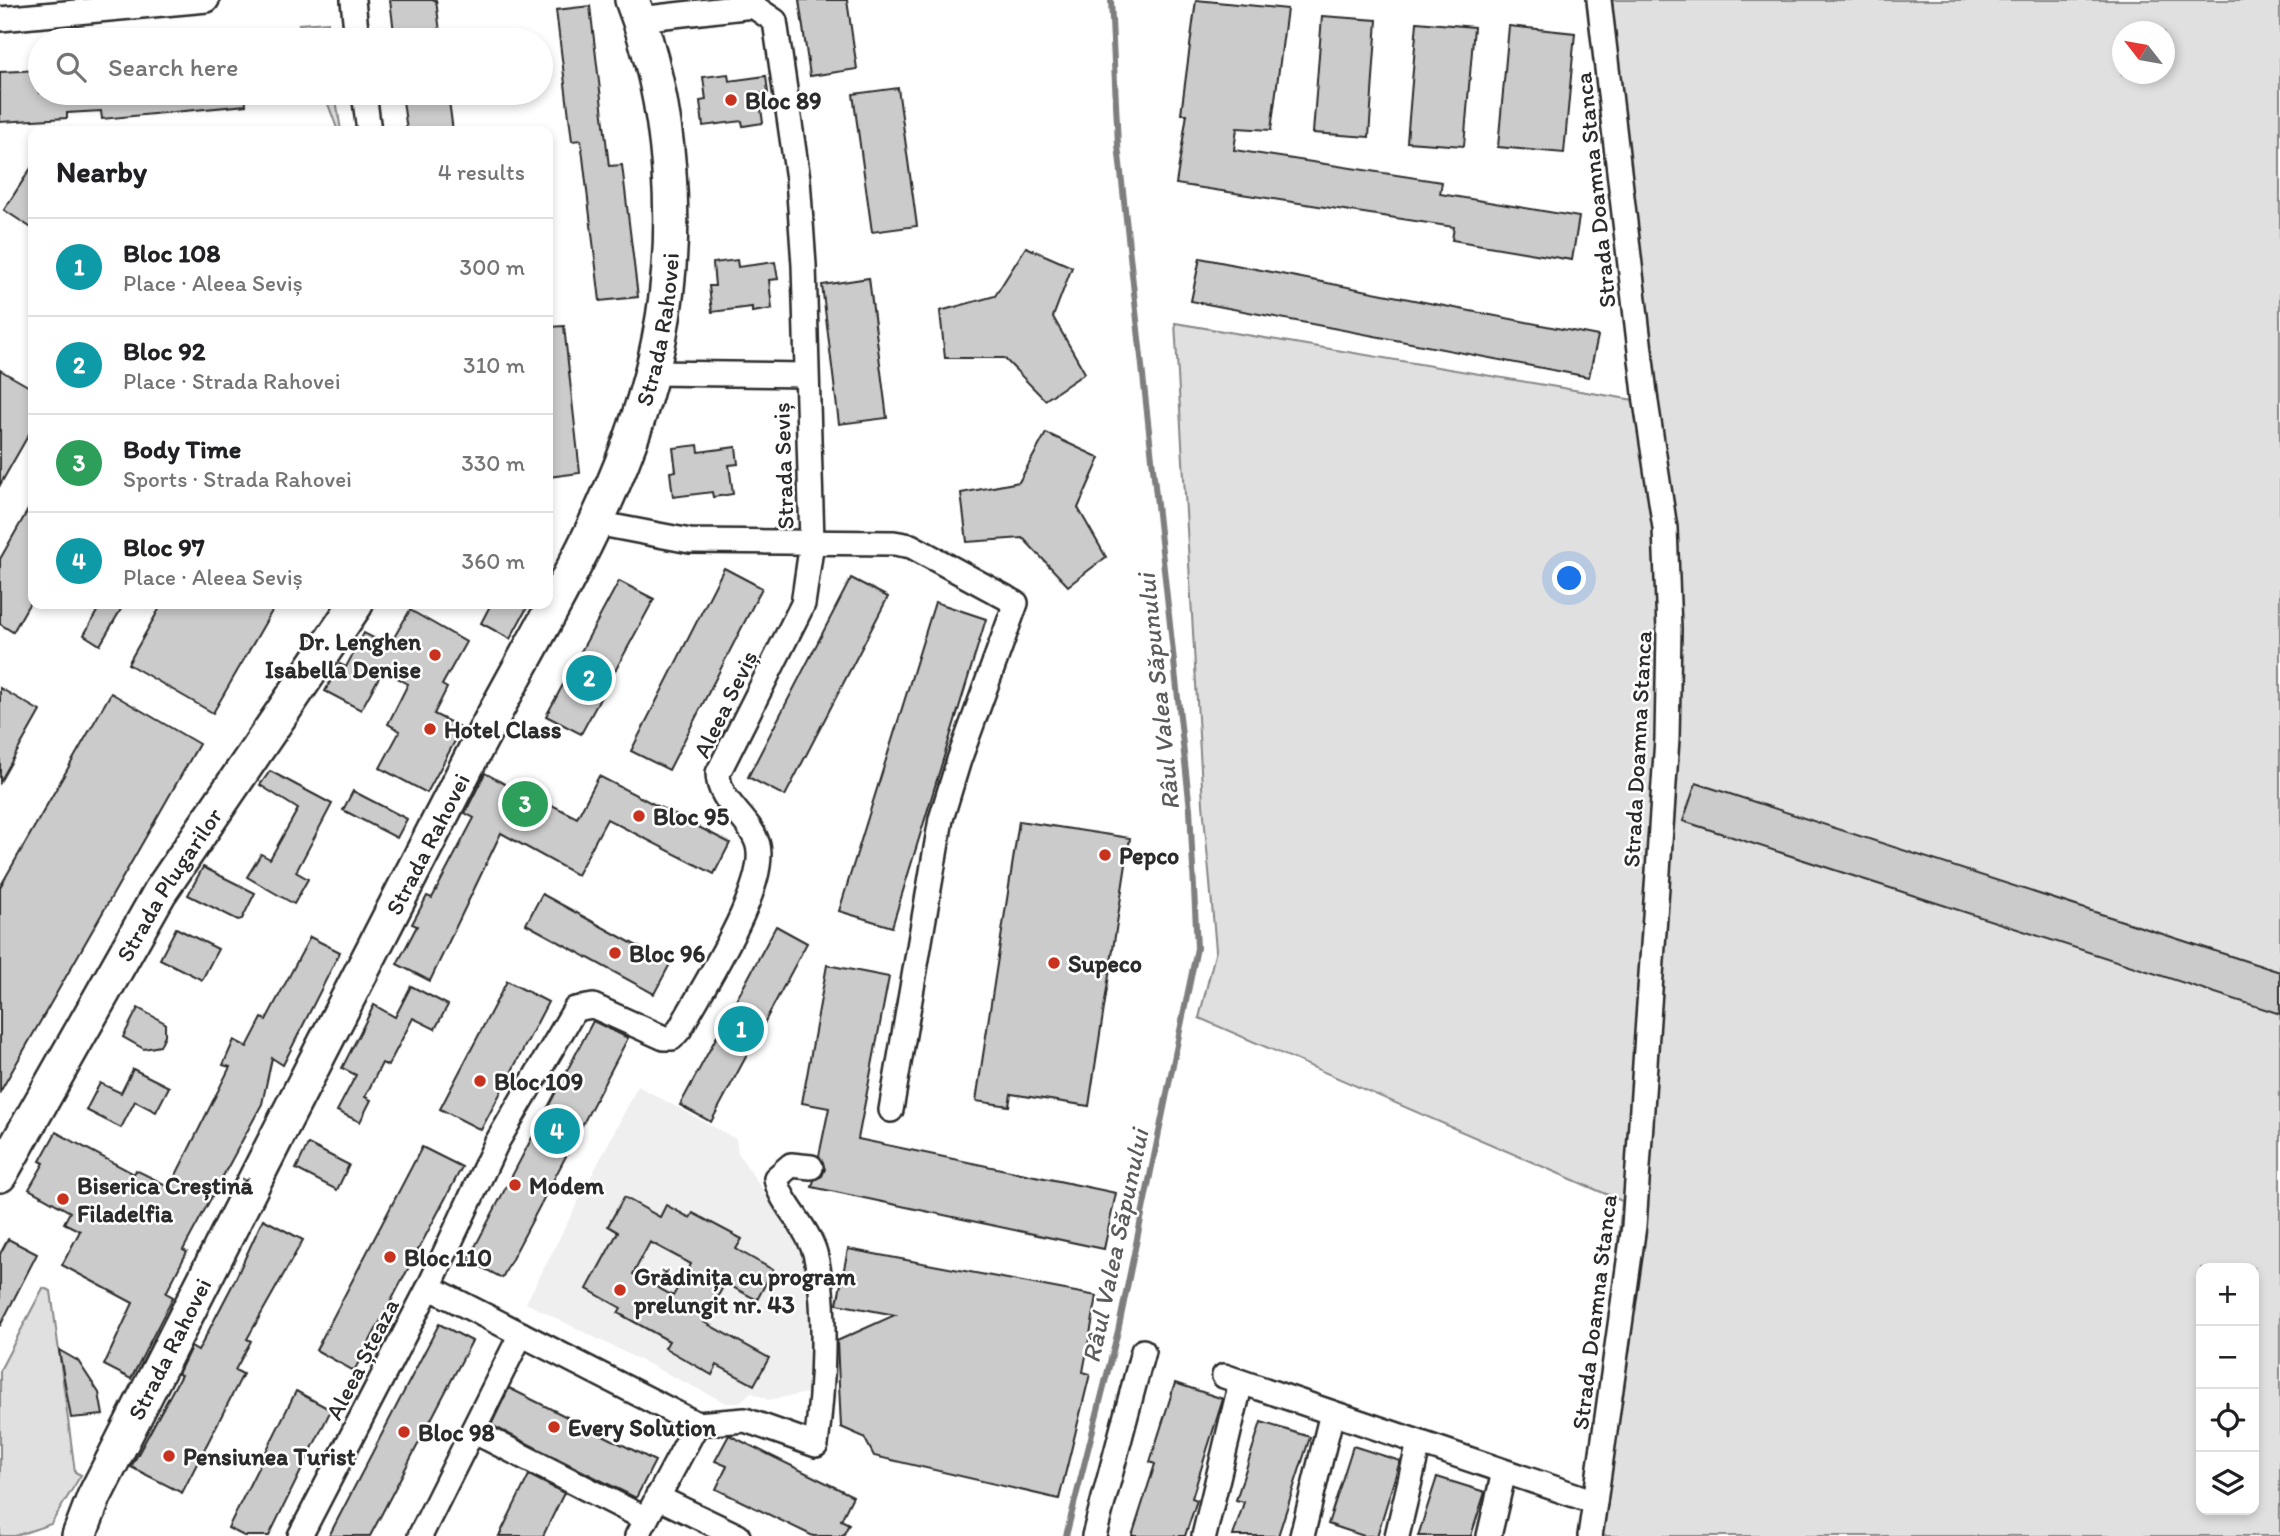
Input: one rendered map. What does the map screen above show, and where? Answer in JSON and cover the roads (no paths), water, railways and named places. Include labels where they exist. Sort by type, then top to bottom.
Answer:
[{"type":"street","points":[[0,19],[137,4],[207,0]]},
{"type":"street","points":[[353,0],[356,28]]},
{"type":"street","name":"Strada Doamna Stanca","points":[[1590,1536],[1634,1226],[1667,739],[1669,629],[1665,528],[1646,402],[1599,0]]},
{"type":"street","points":[[636,9],[753,6],[775,21],[798,179],[804,265],[806,374]]},
{"type":"street","name":"Strada Rahovei","points":[[559,564],[596,523],[632,442],[651,373],[666,296],[669,196],[655,84],[636,9]]},
{"type":"street","points":[[366,105],[368,126]]},
{"type":"street","name":"Strada Seviș","points":[[651,373],[806,374],[812,542]]},
{"type":"street","points":[[596,523],[690,541],[911,546],[1016,603],[959,760],[941,819],[891,1110]]},
{"type":"street","name":"Aleea Seviș","points":[[429,1287],[497,1142],[575,1009],[593,1006],[664,1038],[672,1038],[680,1029],[747,904],[759,869],[759,848],[756,838],[721,792],[718,773],[803,604],[812,542]]},
{"type":"street","name":"Strada Plugarilor","points":[[0,1175],[160,892],[353,609]]},
{"type":"street","name":"Strada Rahovei","points":[[79,1536],[107,1471],[473,753],[539,609]]},
{"type":"street","points":[[473,1430],[642,1528],[696,1424],[745,1420],[816,1445],[823,1394],[819,1275],[806,1229],[777,1188],[776,1178],[791,1165],[811,1167]]},
{"type":"street","name":"Aleea Șteaza","points":[[300,1536],[429,1287],[696,1424]]},
{"type":"street","points":[[420,1536],[521,1334]]},
{"type":"street","points":[[1094,1536],[1143,1351]]},
{"type":"street","points":[[1204,1536],[1233,1379],[1595,1502]]},
{"type":"street","points":[[1303,1536],[1332,1413]]},
{"type":"street","points":[[1396,1536],[1419,1443]]},
{"type":"street","points":[[1489,1536],[1504,1472]]},
{"type":"street","points":[[657,1497],[735,1535]]},
{"type":"waterway","name":"Râul Valea Săpunului","points":[[1066,1536],[1118,1331],[1197,948],[1190,809],[1118,145],[1111,0]]},
{"type":"place","name":"Bloc 89","points":[[731,100]]},
{"type":"place","name":"Dr. Lenghen Isabella Denise","points":[[435,655]]},
{"type":"place","name":"Bloc 92","points":[[589,678]]},
{"type":"place","name":"Hotel Class","points":[[430,729]]},
{"type":"place","name":"Body Time","points":[[525,804]]},
{"type":"place","name":"Bloc 95","points":[[639,816]]},
{"type":"place","name":"Pepco","points":[[1105,855]]},
{"type":"place","name":"Bloc 96","points":[[615,953]]},
{"type":"place","name":"Supeco","points":[[1054,963]]},
{"type":"place","name":"Bloc 108","points":[[741,1029]]},
{"type":"place","name":"Bloc 109","points":[[480,1081]]},
{"type":"place","name":"Bloc 97","points":[[557,1131]]},
{"type":"place","name":"Modem","points":[[515,1185]]},
{"type":"place","name":"Biserica Creștină Filadelfia","points":[[63,1199]]},
{"type":"place","name":"Bloc 110","points":[[390,1257]]},
{"type":"place","name":"Grădinița cu program prelungit nr. 43","points":[[620,1290]]},
{"type":"place","name":"Every Solution","points":[[554,1427]]},
{"type":"place","name":"Bloc 98","points":[[404,1432]]},
{"type":"place","name":"Pensiunea Turist","points":[[169,1456]]}]
